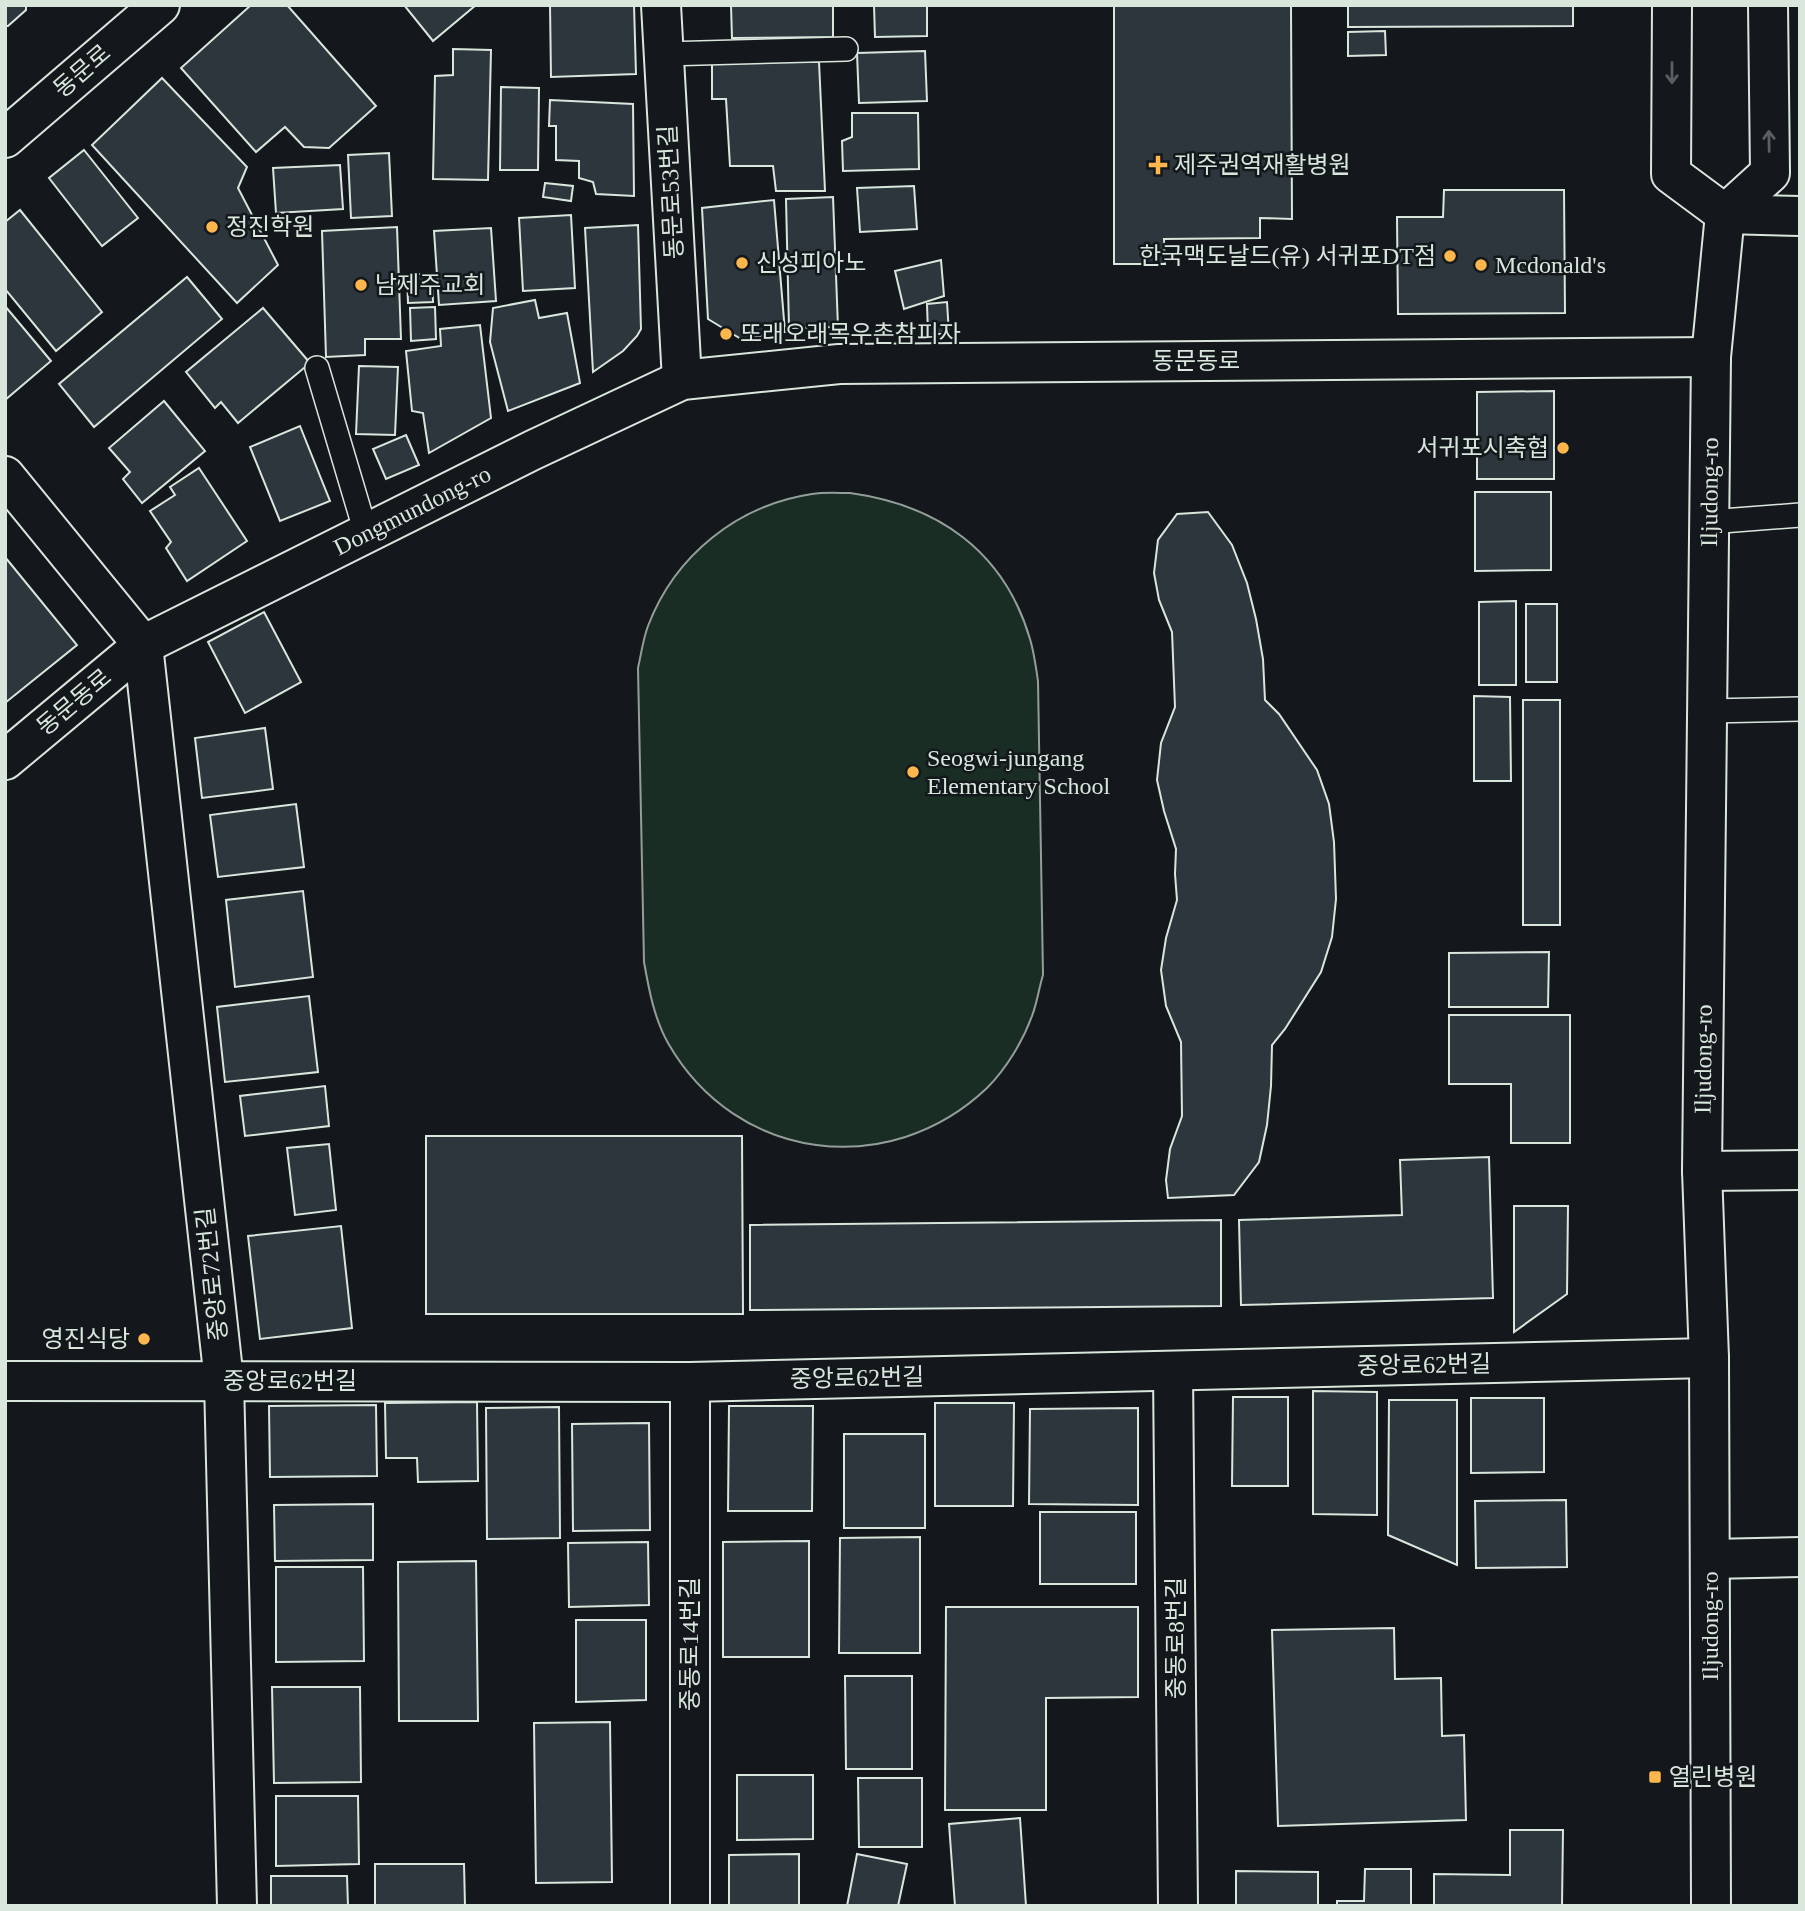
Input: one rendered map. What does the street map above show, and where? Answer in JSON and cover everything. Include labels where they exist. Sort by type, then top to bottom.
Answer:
[{"type":"street","name":"동문로","points":[[5,138],[159,5]]},
{"type":"street","name":"동문로53번길","points":[[661,5],[682,380]]},
{"type":"street","points":[[1672,5],[1671,174],[1725,214],[1800,216]]},
{"type":"street","points":[[1725,214],[1770,173],[1768,5]]},
{"type":"street","name":"Iljudong-ro","points":[[1711,1906],[1709,1358],[1702,1171],[1711,357],[1725,214]]},
{"type":"street","name":"동문동로","points":[[682,380],[839,364],[1711,357]]},
{"type":"street","name":"Dongmundong-ro","points":[[143,645],[533,450],[682,380]]},
{"type":"street","points":[[5,477],[143,645]]},
{"type":"street","name":"동문동로","points":[[5,760],[143,645]]},
{"type":"street","name":"중앙로72번길","points":[[143,645],[224,1381],[237,1906]]},
{"type":"street","points":[[1702,1171],[1800,1170]]},
{"type":"street","name":"중앙로62번길","points":[[5,1381],[690,1382],[1709,1358]]},
{"type":"street","name":"중동로8번길","points":[[1174,1371],[1178,1906]]},
{"type":"street","name":"중동로14번길","points":[[690,1382],[690,1906]]},
{"type":"street","points":[[1710,1559],[1800,1557]]},
{"type":"lane","points":[[664,54],[846,49]]},
{"type":"lane","points":[[317,368],[366,533]]},
{"type":"lane","points":[[1709,522],[1800,515]]},
{"type":"lane","points":[[1708,711],[1800,709]]},
{"type":"green space","points":[[817,493],[850,493],[882,499],[939,521],[985,557],[1018,608],[1031,644],[1038,681],[1043,975],[1034,1011],[1024,1035],[987,1088],[948,1118],[905,1137],[861,1146],[816,1145],[773,1134],[733,1113],[697,1083],[663,1033],[653,1004],[644,962],[638,668],[646,631],[660,600],[692,556],[712,538],[759,509],[785,500]]},
{"type":"building","points":[[5,5],[26,5],[26,10],[5,26]]},
{"type":"building","points":[[251,5],[287,5],[376,106],[329,148],[304,147],[285,127],[256,152],[181,68]]},
{"type":"building","points":[[404,5],[476,5],[433,41]]},
{"type":"building","points":[[550,5],[634,5],[636,74],[551,77]]},
{"type":"building","points":[[731,5],[833,5],[833,37],[732,38]]},
{"type":"building","points":[[874,5],[927,5],[927,36],[875,37]]},
{"type":"building","points":[[1114,5],[1291,5],[1292,219],[1260,218],[1260,238],[1164,239],[1165,264],[1114,264]]},
{"type":"building","points":[[1348,5],[1573,5],[1573,26],[1348,27]]},
{"type":"building","points":[[1385,31],[1386,55],[1348,56],[1348,32]]},
{"type":"building","points":[[453,49],[491,50],[488,180],[433,179],[435,76],[453,75]]},
{"type":"building","points":[[925,51],[927,101],[859,103],[857,53]]},
{"type":"building","points":[[712,62],[819,62],[825,191],[776,191],[773,166],[730,166],[726,99],[712,99]]},
{"type":"building","name":"정진학원","points":[[162,78],[247,167],[238,188],[278,265],[237,303],[92,145]]},
{"type":"building","points":[[501,87],[539,88],[538,170],[500,170]]},
{"type":"building","points":[[550,100],[633,104],[634,196],[596,194],[593,182],[579,178],[579,161],[556,160],[556,126],[549,126]]},
{"type":"building","points":[[852,113],[918,113],[919,169],[843,171],[842,141],[852,137]]},
{"type":"building","points":[[84,150],[138,218],[102,246],[49,178]]},
{"type":"building","points":[[389,153],[392,216],[351,218],[348,155]]},
{"type":"building","points":[[340,165],[343,209],[276,213],[273,168]]},
{"type":"building","points":[[545,183],[573,186],[571,201],[543,197]]},
{"type":"building","points":[[914,186],[917,229],[860,232],[857,188]]},
{"type":"building","name":"Mcdonald's","points":[[1444,190],[1564,190],[1565,313],[1398,314],[1397,217],[1443,217]]},
{"type":"building","points":[[833,197],[838,327],[789,328],[786,199]]},
{"type":"building","name":"신성피아노","points":[[774,200],[785,332],[741,339],[708,319],[702,208]]},
{"type":"building","points":[[20,210],[102,312],[56,351],[5,289],[5,222]]},
{"type":"building","points":[[571,215],[575,288],[523,291],[519,218]]},
{"type":"building","points":[[638,225],[641,329],[623,351],[593,372],[585,228]]},
{"type":"building","name":"남제주교회","points":[[397,227],[401,339],[365,339],[365,355],[326,357],[322,231]]},
{"type":"building","points":[[491,228],[496,301],[439,305],[434,231]]},
{"type":"building","points":[[941,260],[944,296],[904,309],[895,271]]},
{"type":"building","points":[[407,274],[432,274],[433,302],[408,303]]},
{"type":"building","points":[[187,277],[222,319],[94,427],[59,384]]},
{"type":"building","points":[[535,300],[539,318],[567,313],[580,383],[508,411],[490,342],[493,308]]},
{"type":"building","points":[[947,302],[949,334],[928,334],[927,304]]},
{"type":"building","points":[[5,306],[51,361],[5,400]]},
{"type":"building","points":[[435,307],[436,339],[411,341],[410,308]]},
{"type":"building","points":[[263,308],[310,363],[238,423],[221,402],[215,408],[186,372]]},
{"type":"building","points":[[480,325],[491,418],[429,453],[423,413],[412,411],[406,351],[441,346],[440,329]]},
{"type":"building","points":[[359,366],[398,367],[395,435],[356,434]]},
{"type":"building","points":[[1554,391],[1554,479],[1477,479],[1477,392]]},
{"type":"building","points":[[164,401],[205,451],[142,503],[123,479],[130,472],[109,448]]},
{"type":"building","points":[[300,426],[330,501],[280,521],[250,447]]},
{"type":"building","points":[[406,435],[419,465],[386,479],[373,449]]},
{"type":"building","points":[[199,468],[247,541],[187,581],[166,548],[171,542],[150,511],[175,495],[170,487]]},
{"type":"building","points":[[1475,492],[1551,492],[1551,570],[1475,571]]},
{"type":"building","points":[[1208,512],[1232,545],[1247,583],[1263,659],[1265,700],[1279,714],[1317,770],[1329,804],[1334,842],[1336,899],[1332,937],[1321,972],[1272,1045],[1267,1125],[1259,1162],[1234,1195],[1168,1198],[1166,1180],[1170,1149],[1182,1116],[1181,1042],[1166,1006],[1161,970],[1166,938],[1177,900],[1176,849],[1157,780],[1161,743],[1175,707],[1172,632],[1159,600],[1154,573],[1158,540],[1177,514]]},
{"type":"building","points":[[5,557],[77,645],[5,703]]},
{"type":"building","points":[[1516,601],[1516,685],[1479,685],[1479,602]]},
{"type":"building","points":[[1526,604],[1557,604],[1557,682],[1526,682]]},
{"type":"building","points":[[264,612],[301,682],[245,713],[208,642]]},
{"type":"building","points":[[1474,696],[1510,697],[1511,781],[1474,781]]},
{"type":"building","points":[[1523,700],[1560,700],[1560,925],[1523,925]]},
{"type":"building","points":[[265,728],[273,789],[202,798],[195,738]]},
{"type":"building","points":[[296,804],[304,867],[218,877],[210,815]]},
{"type":"building","points":[[303,891],[313,977],[235,987],[226,900]]},
{"type":"building","points":[[1549,952],[1548,1007],[1449,1007],[1449,953]]},
{"type":"building","points":[[309,996],[318,1072],[225,1082],[217,1007]]},
{"type":"building","points":[[1449,1015],[1570,1015],[1570,1143],[1511,1143],[1511,1084],[1449,1084]]},
{"type":"building","points":[[325,1086],[329,1126],[245,1136],[240,1096]]},
{"type":"building","points":[[426,1136],[742,1136],[743,1314],[426,1314]]},
{"type":"building","points":[[329,1144],[336,1210],[295,1215],[287,1148]]},
{"type":"building","points":[[1489,1157],[1493,1298],[1241,1305],[1239,1220],[1402,1215],[1400,1160]]},
{"type":"building","points":[[1514,1206],[1568,1206],[1567,1294],[1514,1332]]},
{"type":"building","points":[[1221,1220],[1221,1306],[750,1310],[750,1225]]},
{"type":"building","points":[[341,1226],[352,1328],[260,1339],[248,1236]]},
{"type":"building","points":[[1313,1391],[1377,1392],[1377,1515],[1313,1514]]},
{"type":"building","points":[[1233,1397],[1288,1397],[1288,1486],[1232,1486]]},
{"type":"building","points":[[1471,1398],[1544,1398],[1544,1472],[1471,1473]]},
{"type":"building","points":[[1389,1400],[1457,1400],[1457,1565],[1388,1535]]},
{"type":"building","points":[[477,1402],[478,1481],[418,1482],[417,1458],[386,1458],[385,1403]]},
{"type":"building","points":[[935,1403],[1014,1403],[1013,1506],[935,1506]]},
{"type":"building","points":[[376,1405],[377,1476],[270,1477],[269,1406]]},
{"type":"building","points":[[729,1406],[813,1406],[812,1511],[728,1511]]},
{"type":"building","points":[[559,1407],[560,1538],[487,1539],[486,1408]]},
{"type":"building","points":[[1138,1408],[1138,1505],[1029,1504],[1030,1409]]},
{"type":"building","points":[[649,1423],[650,1530],[573,1531],[572,1424]]},
{"type":"building","points":[[844,1434],[925,1434],[925,1528],[844,1528]]},
{"type":"building","points":[[1566,1500],[1567,1567],[1476,1568],[1475,1501]]},
{"type":"building","points":[[373,1504],[373,1560],[275,1561],[274,1505]]},
{"type":"building","points":[[1040,1512],[1136,1512],[1136,1584],[1040,1584]]},
{"type":"building","points":[[920,1537],[920,1653],[839,1653],[840,1538]]},
{"type":"building","points":[[809,1541],[809,1657],[723,1657],[723,1542]]},
{"type":"building","points":[[648,1542],[649,1605],[569,1607],[568,1543]]},
{"type":"building","points":[[476,1561],[478,1721],[399,1721],[398,1562]]},
{"type":"building","points":[[276,1567],[363,1567],[364,1661],[276,1662]]},
{"type":"building","points":[[946,1607],[1138,1607],[1138,1697],[1046,1698],[1046,1810],[945,1810]]},
{"type":"building","points":[[576,1620],[646,1620],[646,1700],[576,1702]]},
{"type":"building","points":[[1394,1628],[1395,1679],[1441,1678],[1442,1736],[1464,1735],[1466,1820],[1278,1826],[1272,1630]]},
{"type":"building","points":[[845,1676],[912,1676],[912,1769],[846,1769]]},
{"type":"building","points":[[272,1687],[360,1687],[361,1782],[274,1783]]},
{"type":"building","points":[[610,1722],[612,1882],[536,1883],[534,1723]]},
{"type":"building","points":[[737,1775],[813,1775],[813,1839],[737,1840]]},
{"type":"building","points":[[858,1778],[922,1778],[922,1847],[859,1847]]},
{"type":"building","points":[[276,1796],[358,1796],[359,1864],[276,1866]]},
{"type":"building","points":[[1020,1818],[1026,1906],[955,1906],[949,1824]]},
{"type":"building","points":[[1510,1830],[1563,1830],[1562,1906],[1434,1906],[1434,1874],[1510,1875]]},
{"type":"building","points":[[799,1854],[799,1906],[729,1906],[729,1855]]},
{"type":"building","points":[[857,1854],[907,1864],[898,1906],[847,1906]]},
{"type":"building","points":[[375,1864],[464,1864],[465,1906],[375,1906]]},
{"type":"building","points":[[1365,1869],[1411,1869],[1411,1906],[1337,1906],[1337,1901],[1364,1901]]},
{"type":"building","points":[[1236,1871],[1318,1872],[1318,1906],[1236,1906]]},
{"type":"building","points":[[271,1876],[347,1876],[348,1906],[271,1906]]},
{"type":"place","name":"제주권역재활병원","points":[[1158,165]]},
{"type":"place","name":"정진학원","points":[[212,227]]},
{"type":"place","name":"한국맥도날드(유) 서귀포DT점","points":[[1450,256]]},
{"type":"place","name":"신성피아노","points":[[742,263]]},
{"type":"place","name":"Mcdonald's","points":[[1481,265]]},
{"type":"place","name":"남제주교회","points":[[361,285]]},
{"type":"place","name":"또래오래목우촌참피자","points":[[726,334]]},
{"type":"place","name":"서귀포시축협","points":[[1563,448]]},
{"type":"place","name":"Seogwi-jungang Elementary School","points":[[913,772]]},
{"type":"place","name":"영진식당","points":[[144,1339]]},
{"type":"place","name":"열린병원","points":[[1655,1777]]}]
